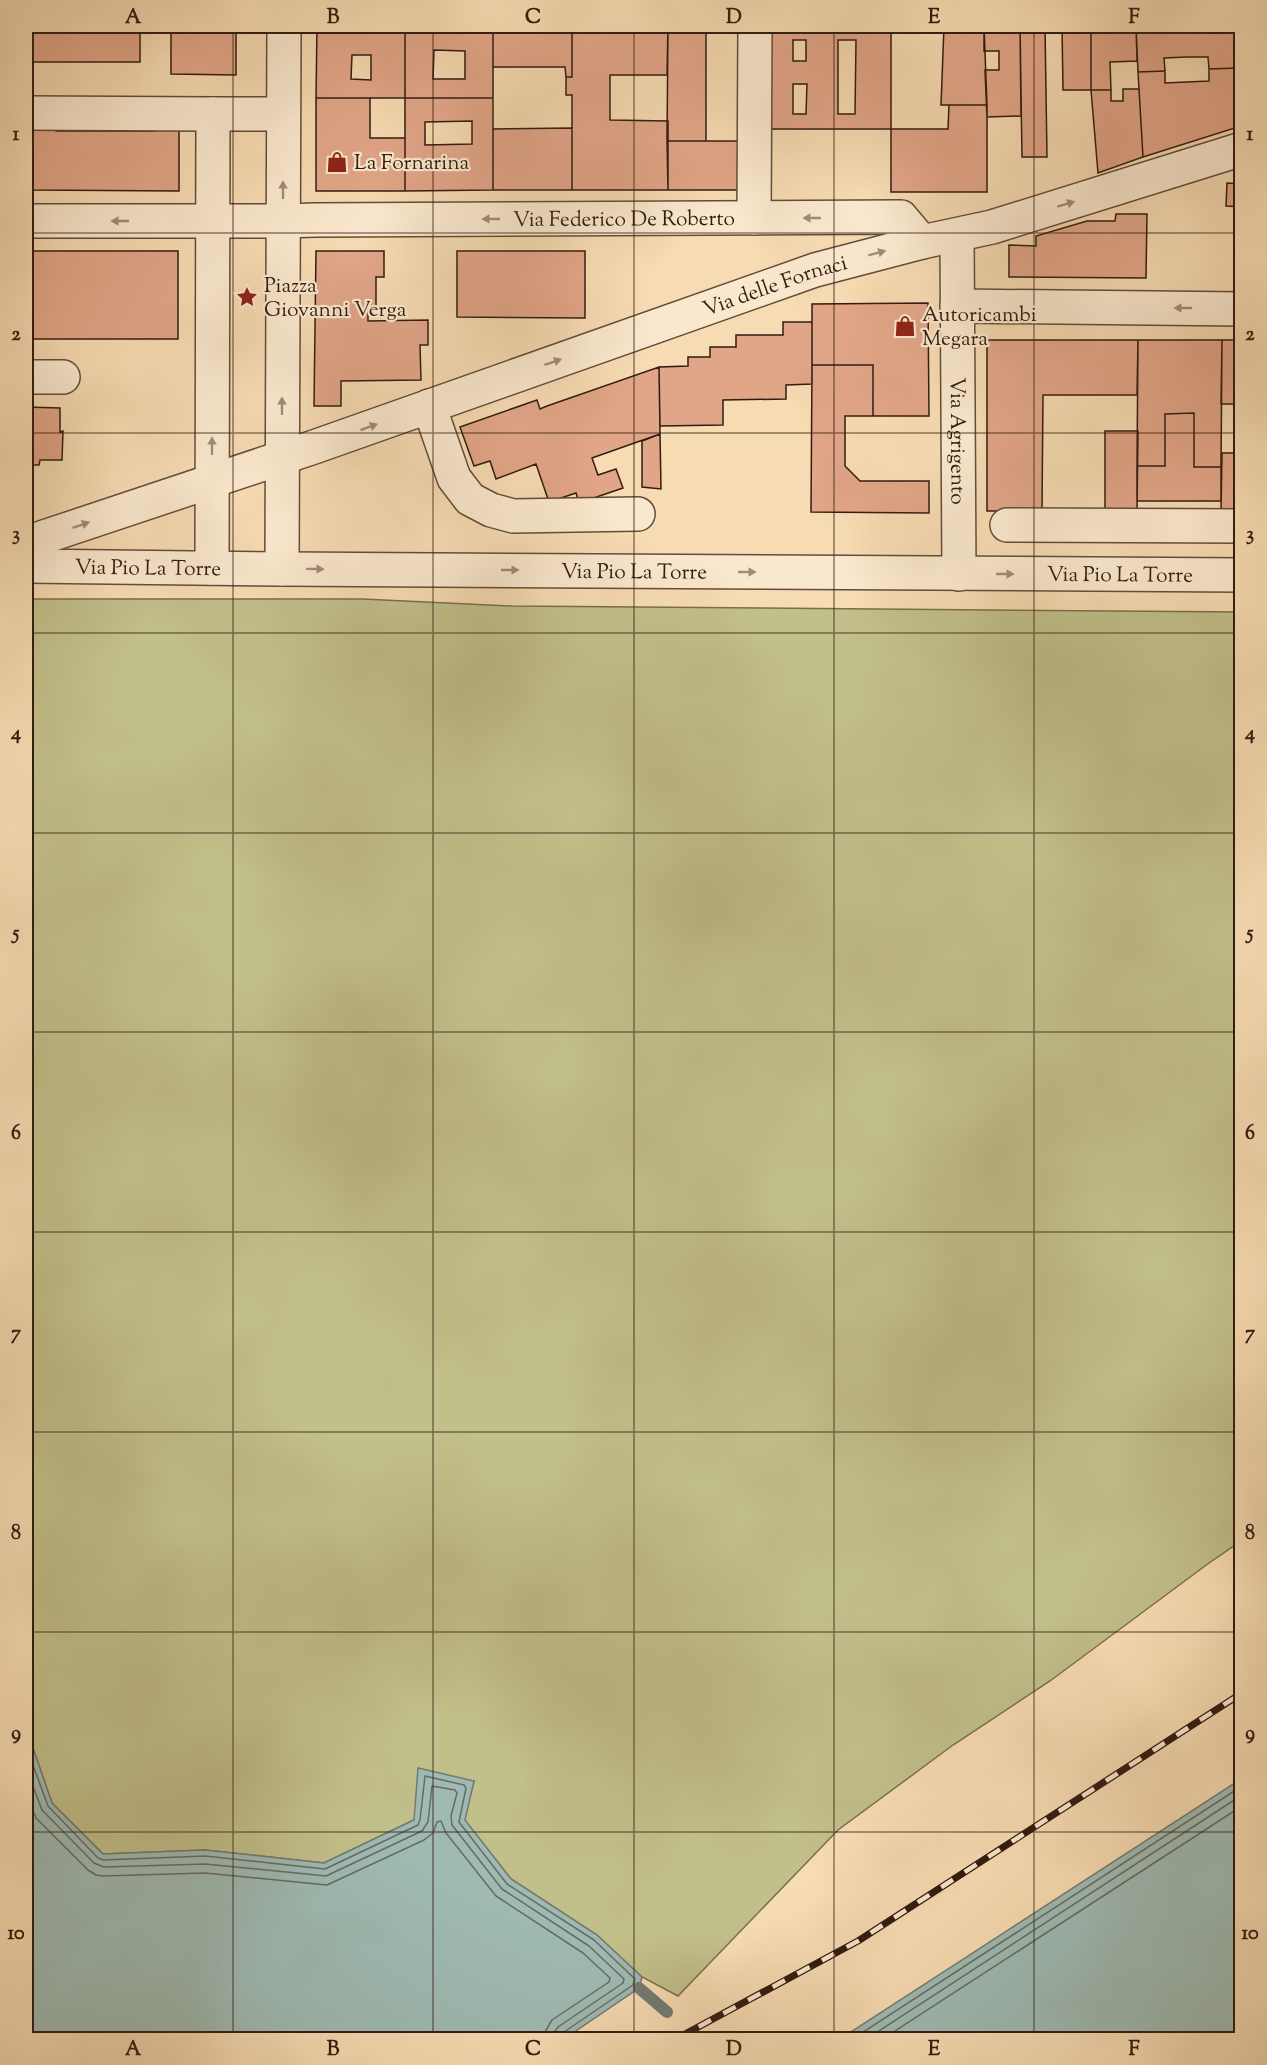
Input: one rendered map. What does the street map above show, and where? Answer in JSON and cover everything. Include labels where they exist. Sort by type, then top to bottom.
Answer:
[{"type":"street","points":[[282,569],[284,26]]},
{"type":"street","points":[[754,218],[755,26]]},
{"type":"street","points":[[26,113],[283,114]]},
{"type":"street","points":[[212,568],[213,114]]},
{"type":"street","name":"Via delle Fornaci","points":[[26,543],[314,447],[815,270],[922,242],[992,227],[1242,149]]},
{"type":"street","name":"Via Federico De Roberto","points":[[26,221],[901,217],[922,242]]},
{"type":"street","name":"Via Agrigento","points":[[957,235],[959,574]]},
{"type":"street","points":[[957,306],[1242,309]]},
{"type":"street","points":[[26,377],[63,377]]},
{"type":"street","points":[[429,406],[454,478],[470,499],[491,510],[513,516],[638,514]]},
{"type":"street","points":[[1007,525],[1242,526]]},
{"type":"street","name":"Via Pio La Torre","points":[[26,566],[959,574],[1242,574]]},
{"type":"shaded area","points":[[26,599],[362,599],[512,606],[1241,612],[1241,1541],[1050,1681],[953,1745],[838,1830],[678,1996],[642,1977],[597,1935],[511,1879],[464,1820],[474,1781],[414,1820],[324,1863],[205,1850],[103,1854],[52,1803],[26,1728]]},
{"type":"water","points":[[26,1728],[52,1803],[103,1854],[205,1850],[324,1863],[414,1820],[418,1768],[474,1781],[465,1820],[511,1879],[597,1935],[642,1977],[639,1988],[564,2039],[26,2039]]},
{"type":"water","points":[[1241,1779],[1241,2039],[840,2039]]},
{"type":"building","points":[[26,26],[140,26],[140,62],[26,62]]},
{"type":"building","points":[[171,26],[236,26],[236,75],[171,74]]},
{"type":"building","points":[[317,26],[405,26],[405,98],[316,98]],"holes":[[[352,55],[371,55],[371,80],[351,79]]]},
{"type":"building","points":[[405,26],[493,26],[493,98],[405,98]],"holes":[[[434,50],[465,51],[465,79],[433,79]]]},
{"type":"building","points":[[493,26],[572,26],[572,77],[566,77],[565,67],[493,67]]},
{"type":"building","points":[[572,26],[668,26],[667,75],[610,75],[610,120],[668,121],[668,190],[572,190],[572,95],[566,95],[566,77],[572,77]]},
{"type":"building","points":[[668,26],[706,26],[706,141],[667,141]]},
{"type":"building","points":[[766,26],[891,26],[891,129],[766,129]],"holes":[[[793,40],[806,40],[806,61],[793,61]],[[838,40],[856,40],[855,114],[838,114]],[[793,84],[807,84],[806,114],[793,114]]]},
{"type":"building","points":[[944,26],[984,26],[987,105],[941,105]]},
{"type":"building","points":[[984,26],[1020,26],[1021,116],[987,117],[985,70],[999,70],[999,51],[984,51]]},
{"type":"building","points":[[1020,26],[1045,26],[1047,157],[1022,157]]},
{"type":"building","points":[[1062,26],[1091,26],[1091,90],[1063,90]]},
{"type":"building","points":[[1091,26],[1136,26],[1137,61],[1110,62],[1111,90],[1091,90]]},
{"type":"building","points":[[1136,26],[1234,26],[1236,68],[1209,69],[1208,57],[1187,57],[1164,58],[1165,71],[1138,72]]},
{"type":"building","points":[[1234,26],[1242,26],[1242,84],[1237,84]]},
{"type":"building","points":[[1236,68],[1238,127],[1143,157],[1138,72],[1165,71],[1165,83],[1209,81],[1209,69]]},
{"type":"building","points":[[1123,89],[1139,89],[1143,157],[1098,173],[1091,90],[1111,90],[1111,101],[1123,101]]},
{"type":"building","points":[[316,98],[370,98],[370,138],[405,138],[405,191],[316,191]]},
{"type":"building","points":[[405,98],[493,98],[493,190],[405,191]],"holes":[[[472,121],[472,144],[425,145],[425,122]]]},
{"type":"building","points":[[949,105],[987,105],[987,192],[891,192],[891,129],[948,129]]},
{"type":"building","points":[[155,126],[179,126],[179,191],[31,190],[31,127],[56,127],[56,131],[155,131]]},
{"type":"building","points":[[26,127],[31,127],[31,190],[26,190]]},
{"type":"building","points":[[572,128],[572,190],[493,190],[493,129]]},
{"type":"building","points":[[667,141],[745,141],[745,190],[668,190]]},
{"type":"building","points":[[1227,183],[1242,184],[1242,207],[1226,206]]},
{"type":"building","points":[[1116,214],[1147,214],[1146,278],[1009,277],[1009,245],[1036,246],[1036,236],[1087,221],[1115,221]]},
{"type":"building","points":[[26,251],[178,251],[178,339],[26,339]]},
{"type":"building","points":[[316,251],[384,251],[384,277],[376,277],[376,308],[368,308],[368,321],[428,320],[428,345],[420,345],[421,380],[341,381],[341,406],[314,406]]},
{"type":"building","points":[[457,251],[585,251],[585,318],[457,317]]},
{"type":"building","points":[[928,303],[929,416],[873,416],[873,365],[812,365],[812,304]]},
{"type":"building","points":[[783,322],[812,322],[812,384],[786,385],[786,399],[723,400],[723,425],[660,426],[659,367],[688,366],[688,357],[710,357],[710,347],[736,347],[736,335],[783,335]]},
{"type":"building","points":[[987,340],[1138,340],[1137,395],[1043,395],[1042,511],[987,511]]},
{"type":"building","points":[[1138,340],[1222,340],[1221,467],[1194,467],[1194,413],[1165,414],[1165,466],[1137,466]]},
{"type":"building","points":[[1222,340],[1242,340],[1242,404],[1221,404]]},
{"type":"building","points":[[812,365],[873,365],[873,416],[845,416],[845,466],[860,481],[929,481],[929,513],[811,512]]},
{"type":"building","points":[[659,367],[660,434],[592,458],[598,475],[616,469],[623,488],[579,503],[576,493],[549,502],[536,464],[496,479],[490,461],[474,466],[460,427],[537,400],[540,409]]},
{"type":"building","points":[[26,407],[60,408],[60,432],[63,431],[62,460],[40,460],[39,465],[26,465]]},
{"type":"building","points":[[1194,413],[1194,467],[1221,467],[1221,501],[1137,501],[1137,466],[1165,466],[1165,414]]},
{"type":"building","points":[[1105,431],[1138,431],[1137,511],[1105,512]]},
{"type":"building","points":[[660,434],[661,489],[642,487],[642,441]]},
{"type":"building","points":[[1222,453],[1242,453],[1242,510],[1221,510]]},
{"type":"waterway","points":[[639,1988],[667,2012]]},
{"type":"railway","points":[[674,2040],[858,1941],[1242,1693]]},
{"type":"place","name":"La Fornarina","points":[[337,162]]},
{"type":"place","name":"Piazza Giovanni Verga","points":[[247,297]]},
{"type":"place","name":"Autoricambi Megara","points":[[905,326]]}]
